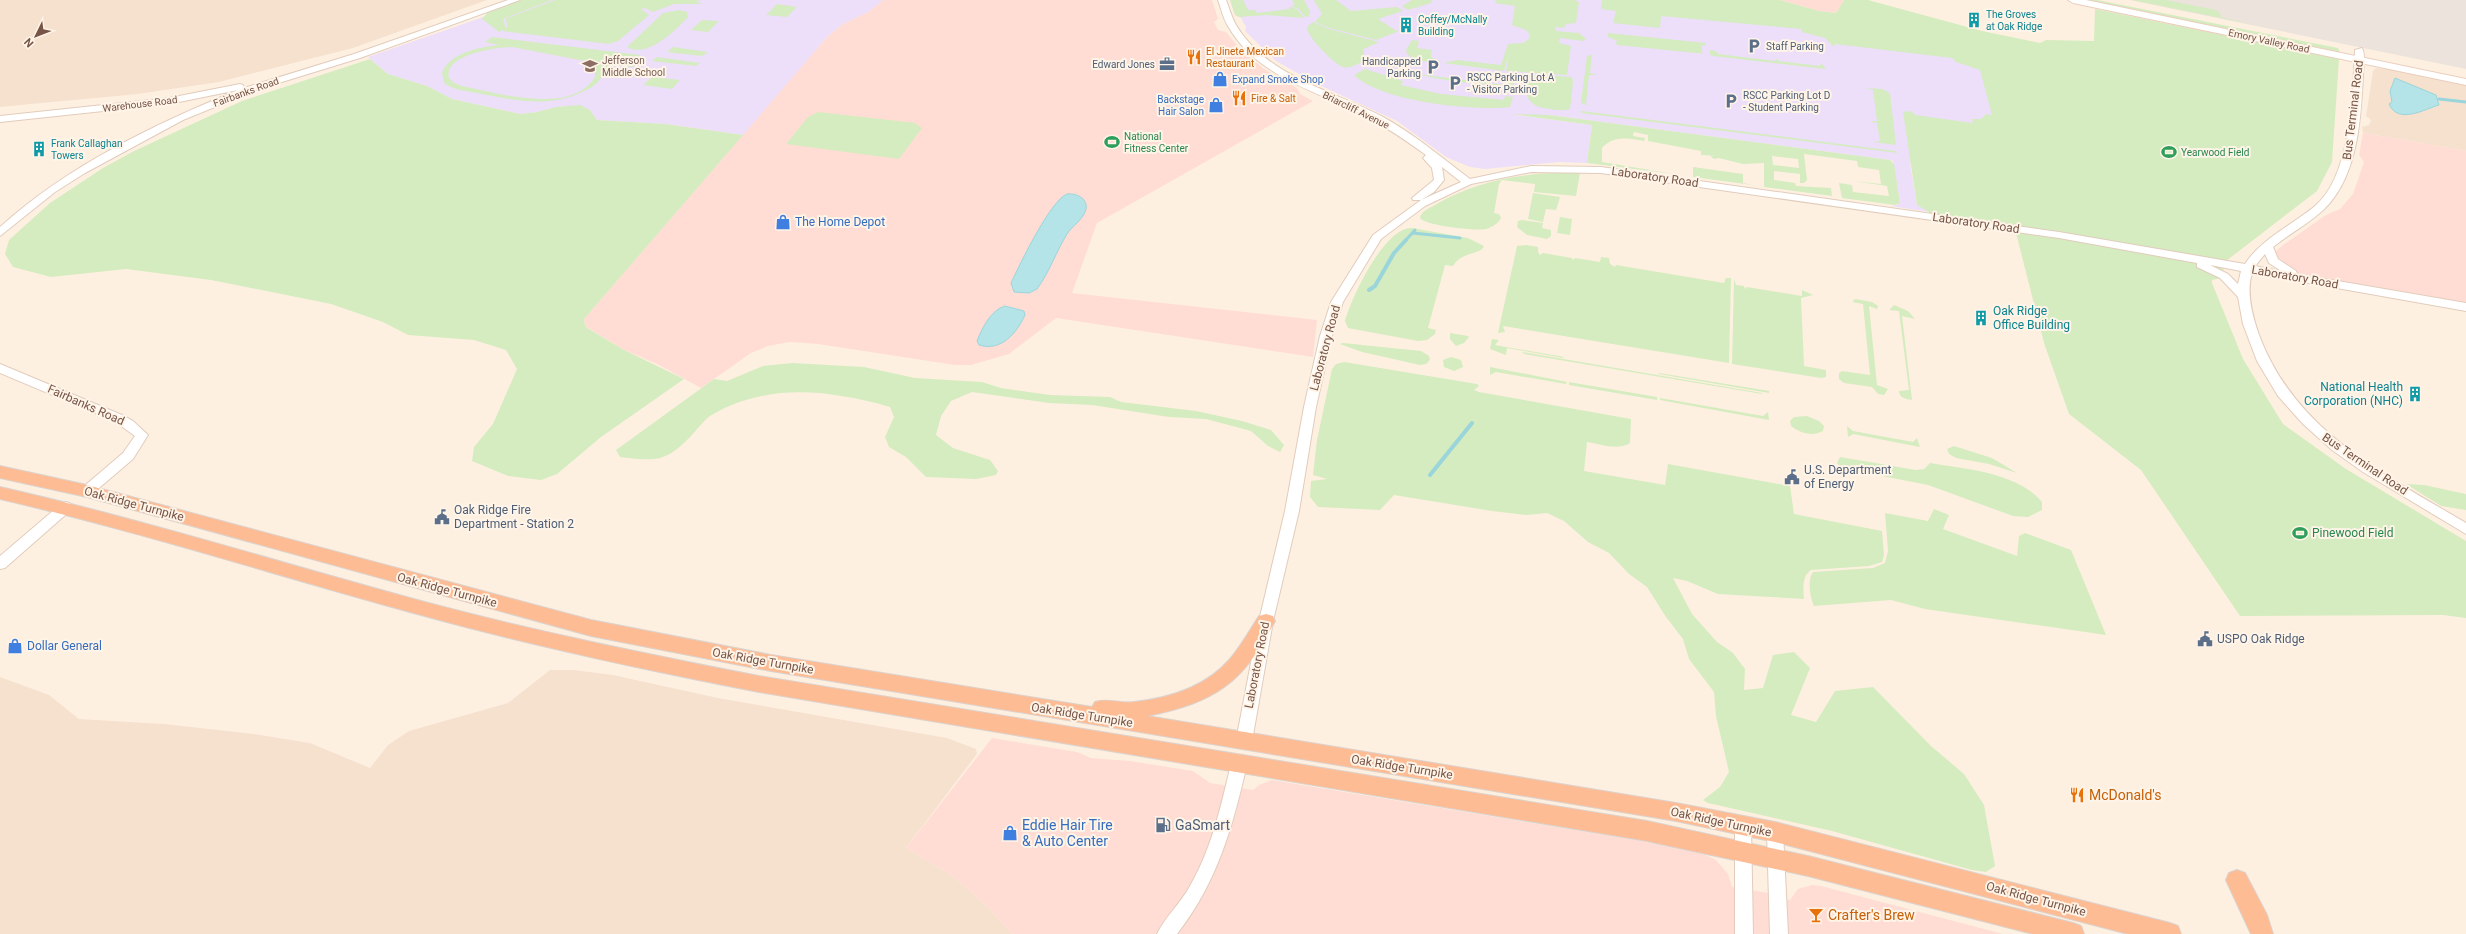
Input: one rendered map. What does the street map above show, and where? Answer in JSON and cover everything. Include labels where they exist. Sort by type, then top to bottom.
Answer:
[{"type":"highway","name":"Oak Ridge Turnpike","points":[[0,472],[87,491],[468,596],[591,628],[771,663],[1676,812],[1775,832],[2170,934]]},
{"type":"highway","points":[[66,508],[87,491]]},
{"type":"highway","name":"Oak Ridge Turnpike","points":[[0,493],[66,508],[452,615],[612,655],[759,684],[1639,830],[1743,850],[2073,934]]},
{"type":"highway","points":[[452,615],[468,596]]},
{"type":"highway","points":[[1031,707],[1087,706],[1133,711],[1177,702],[1209,689],[1237,665],[1266,621]]},
{"type":"highway","points":[[759,684],[771,663]]},
{"type":"highway","points":[[995,723],[1003,701]]},
{"type":"highway","points":[[1239,764],[1244,741]]},
{"type":"highway","points":[[2237,880],[2259,923],[2262,934]]},
{"type":"main road","name":"Emory Valley Road","points":[[2073,0],[2359,55],[2466,72]]},
{"type":"main road","name":"Emory Valley Road","points":[[2115,0],[2359,55],[2466,82]]},
{"type":"street","name":"Fairbanks Road","points":[[0,233],[38,200],[96,162],[202,109],[278,80],[424,33],[516,0]]},
{"type":"street","name":"Briarcliff Avenue","points":[[1222,0],[1226,18],[1235,32],[1261,58],[1294,80],[1371,115],[1397,131],[1468,182]]},
{"type":"street","name":"Bus Terminal Road","points":[[2359,55],[2345,168],[2326,201],[2267,247],[2257,256],[2248,268],[2245,297],[2252,335],[2260,354],[2293,406],[2312,428],[2359,464],[2466,529]]},
{"type":"street","name":"Warehouse Road","points":[[0,119],[169,101],[278,80]]},
{"type":"street","points":[[169,101],[196,102],[202,109]]},
{"type":"street","points":[[1397,131],[1401,137],[1434,164],[1439,176],[1435,185],[1406,206],[1400,218]]},
{"type":"street","name":"Laboratory Road","points":[[1244,741],[1266,621],[1292,511],[1318,370],[1335,309],[1378,237],[1400,218],[1421,204],[1468,182],[1531,169],[1561,168],[1601,170],[2059,235],[2466,307]]},
{"type":"street","points":[[2267,247],[2273,262],[2303,278]]},
{"type":"street","points":[[2177,256],[2224,276],[2245,297]]},
{"type":"street","name":"Fairbanks Road","points":[[0,368],[118,418],[129,424],[142,435],[128,456],[87,491]]},
{"type":"street","points":[[0,564],[66,508]]},
{"type":"street","points":[[1166,934],[1198,892],[1211,866],[1228,814],[1239,764]]},
{"type":"street","points":[[1743,826],[1744,934]]},
{"type":"street","points":[[1775,832],[1779,934]]},
{"type":"shaded area","points":[[0,0],[487,0],[353,48],[219,82],[138,94],[0,107]]},
{"type":"shaded area","name":"Jefferson Middle School","points":[[532,0],[883,0],[868,12],[843,24],[827,37],[743,135],[665,124],[597,120],[590,110],[564,106],[520,114],[452,99],[427,86],[388,74],[368,57]]},
{"type":"shaded area","points":[[883,0],[1212,0],[1218,19],[1214,22],[1218,30],[1226,32],[1241,50],[1264,69],[1297,88],[1300,94],[1313,101],[1097,223],[1072,293],[1317,320],[1313,357],[1056,318],[1009,354],[971,365],[955,365],[818,344],[789,342],[768,346],[751,353],[701,388],[657,364],[624,350],[585,326],[584,319],[827,37],[843,24],[868,12]]},
{"type":"shaded area","points":[[1230,0],[1679,0],[1974,33],[1997,114],[1910,163],[1917,205],[1930,212],[1890,206],[1897,205],[1900,202],[1893,161],[1890,160],[1549,115],[1516,115],[1592,125],[1587,163],[1559,162],[1485,169],[1470,167],[1446,157],[1397,121],[1315,83],[1276,61],[1245,31],[1246,27],[1241,18],[1235,15]]},
{"type":"shaded area","points":[[1780,0],[1844,0],[1836,13],[1819,11]]},
{"type":"shaded area","points":[[2130,0],[2466,0],[2466,69],[2256,26]]},
{"type":"shaded area","points":[[2376,68],[2399,70],[2466,84],[2466,151],[2363,133],[2362,127],[2369,125],[2371,120],[2366,116],[2373,71]]},
{"type":"shaded area","points":[[2363,133],[2466,151],[2466,303],[2302,274],[2286,269],[2275,256],[2276,251],[2283,245],[2326,215],[2340,209],[2353,194],[2364,162],[2359,155]]},
{"type":"shaded area","points":[[550,670],[574,670],[613,675],[718,698],[947,738],[976,749],[977,754],[906,848],[953,876],[990,909],[1012,934],[0,934],[0,677],[49,695],[79,719],[164,724],[254,734],[310,743],[370,768],[388,745],[409,731],[508,703]]},
{"type":"shaded area","points":[[992,738],[1077,752],[1091,758],[1130,761],[1193,771],[1210,783],[1253,790],[1259,785],[1272,780],[1671,846],[1706,855],[1716,860],[1728,874],[1732,887],[1768,893],[1790,900],[1798,889],[1812,885],[1821,886],[2003,934],[1012,934],[990,909],[953,876],[906,848]]},
{"type":"green space","points":[[522,0],[552,0],[503,19],[506,28],[499,32],[482,19],[488,12]]},
{"type":"green space","points":[[555,0],[702,0],[696,1],[702,4],[674,4],[653,12],[645,8],[641,9],[649,15],[618,41],[609,44],[502,31],[508,26],[505,19]]},
{"type":"green space","points":[[1230,0],[1243,0],[1248,10],[1255,10],[1257,13],[1289,9],[1289,7],[1297,9],[1304,18],[1267,15],[1239,17],[1235,15]]},
{"type":"green space","points":[[1292,0],[1304,0],[1310,11],[1309,17],[1304,16],[1299,9],[1290,6],[1295,5]]},
{"type":"green space","points":[[1314,0],[1336,0],[1351,11],[1397,7],[1403,11],[1378,19],[1399,31],[1376,40],[1329,28],[1315,22],[1322,14]]},
{"type":"green space","points":[[1412,0],[1432,0],[1431,3],[1408,10],[1402,6]]},
{"type":"green space","points":[[1496,0],[1574,0],[1579,2],[1576,23],[1566,24],[1564,28],[1555,27],[1556,31],[1579,33],[1586,39],[1583,41],[1560,38],[1559,43],[1571,46],[1567,75],[1506,71],[1509,53],[1504,71],[1444,63],[1457,60],[1501,65],[1508,44],[1523,43],[1529,39],[1530,35],[1526,30],[1512,25],[1515,6],[1495,3]]},
{"type":"green space","points":[[1602,0],[1780,0],[1819,11],[1836,13],[1844,0],[1868,0],[1982,31],[2040,43],[2046,40],[2094,41],[2095,9],[2339,59],[2332,162],[2317,191],[2226,261],[2221,278],[2212,280],[2212,283],[2243,359],[2283,424],[2346,469],[2466,541],[2466,618],[2443,615],[2240,616],[2141,470],[2069,414],[2044,343],[2015,229],[1930,216],[1929,212],[1917,205],[1903,112],[1911,111],[1915,115],[1973,123],[1972,119],[1981,119],[1986,114],[1992,115],[1980,70],[1956,62],[1952,58],[1835,44],[1834,47],[1825,38],[1802,32],[1801,29],[1661,16],[1660,28],[1613,23],[1616,11],[1601,9]]},
{"type":"green space","points":[[2084,0],[2097,0],[2338,48],[2340,52]]},
{"type":"green space","points":[[2132,0],[2166,0],[2216,10],[2220,13],[2221,17],[2256,25]]},
{"type":"green space","points":[[777,4],[797,7],[787,17],[766,15]]},
{"type":"green space","points":[[679,10],[687,12],[688,17],[669,35],[652,46],[643,49],[635,50],[627,47],[663,13]]},
{"type":"green space","points":[[702,20],[719,21],[708,32],[691,30]]},
{"type":"green space","points":[[1313,22],[1329,29],[1379,42],[1364,49],[1364,61],[1351,67],[1343,67],[1327,55],[1311,37],[1307,27]]},
{"type":"green space","points":[[1608,33],[1706,43],[1706,46],[1702,45],[1702,53],[1706,54],[1617,45],[1615,43],[1618,41],[1608,37]]},
{"type":"green space","points":[[492,37],[640,55],[642,59],[633,67],[620,66],[611,61],[607,64],[616,67],[603,69],[600,80],[597,83],[588,89],[559,100],[534,102],[521,101],[457,89],[444,83],[442,73],[451,60],[474,49],[499,45],[485,42]],"holes":[[[512,47],[585,61],[595,67],[595,77],[584,89],[569,96],[552,99],[514,97],[462,86],[454,83],[449,78],[449,70],[454,63],[472,54],[495,49]]]},
{"type":"green space","points":[[1412,40],[1419,41],[1417,48],[1432,50],[1431,57],[1441,62],[1426,62],[1415,59],[1407,54],[1406,50]]},
{"type":"green space","points":[[673,47],[708,52],[702,56],[667,52]]},
{"type":"green space","points":[[1710,50],[1716,51],[1718,54],[1775,61],[1776,58],[1778,61],[1820,66],[1821,63],[1826,69],[1713,56],[1710,54]]},
{"type":"green space","points":[[1592,55],[1590,73],[1597,75],[1589,75],[1586,104],[1593,107],[1581,103],[1587,56]]},
{"type":"green space","points":[[657,57],[700,63],[696,66],[652,61]]},
{"type":"green space","points":[[1399,58],[1414,61],[1412,64],[1390,68],[1374,63]]},
{"type":"green space","points":[[370,59],[388,74],[427,86],[452,99],[520,114],[537,112],[556,107],[580,105],[590,110],[597,120],[665,124],[743,135],[584,319],[585,326],[624,350],[684,379],[601,437],[557,474],[541,480],[508,476],[472,461],[474,447],[493,424],[517,369],[506,350],[474,340],[408,335],[383,322],[331,304],[211,280],[126,269],[51,277],[13,267],[5,254],[9,240],[50,203],[103,168],[134,151],[242,101]]},
{"type":"green space","points":[[1365,69],[1403,81],[1401,85],[1441,94],[1504,100],[1505,96],[1513,97],[1510,107],[1494,108],[1452,106],[1428,103],[1385,92],[1367,84],[1354,75]]},
{"type":"green space","points":[[1409,69],[1409,73],[1406,76],[1403,75]]},
{"type":"green space","points":[[1409,73],[1508,85],[1508,81],[1513,82],[1515,89],[1506,90],[1505,86],[1456,82]]},
{"type":"green space","points":[[1510,73],[1572,77],[1573,82],[1570,109],[1563,110],[1539,107],[1532,103],[1528,98],[1522,82],[1517,78],[1509,76]]},
{"type":"green space","points":[[652,77],[680,80],[672,89],[643,85]]},
{"type":"green space","points":[[1865,88],[1882,89],[1890,93],[1896,145],[1873,142],[1880,141],[1877,123],[1869,121],[1877,121],[1873,90]]},
{"type":"green space","points":[[1580,111],[1895,151],[1898,153],[1582,113]]},
{"type":"green space","points":[[818,112],[915,123],[922,128],[899,159],[786,144],[808,117]]},
{"type":"green space","points":[[1512,114],[1549,115],[1890,160],[1894,164],[1900,203],[1895,205],[1842,198],[1839,183],[1852,185],[1853,192],[1889,196],[1887,186],[1853,181],[1881,184],[1879,170],[1858,167],[1857,161],[1804,154],[1807,180],[1804,183],[1800,183],[1800,174],[1774,171],[1774,180],[1795,183],[1796,186],[1831,188],[1832,196],[1764,187],[1764,163],[1743,164],[1719,158],[1714,159],[1710,155],[1701,155],[1701,151],[1648,141],[1648,135],[1634,132],[1633,136],[1645,138],[1644,141],[1622,138],[1611,141],[1602,148],[1602,162],[1674,174],[1587,163],[1592,125]],"holes":[[[1772,156],[1798,159],[1799,168],[1773,165]]]},
{"type":"green space","points":[[1693,167],[1743,174],[1743,183],[1753,185],[1693,177]]},
{"type":"green space","points":[[1580,173],[1576,196],[1534,192],[1535,184],[1502,180],[1499,184],[1494,213],[1499,214],[1501,218],[1495,225],[1486,229],[1462,229],[1441,226],[1424,221],[1420,218],[1422,213],[1449,197],[1479,185],[1494,181],[1525,175]]},
{"type":"green space","points":[[1533,193],[1560,197],[1556,210],[1546,209],[1543,222],[1528,219]]},
{"type":"green space","points":[[1560,217],[1572,219],[1570,235],[1557,233]]},
{"type":"green space","points":[[1522,220],[1543,223],[1542,228],[1551,230],[1551,236],[1547,239],[1527,235],[1517,227],[1518,221]]},
{"type":"green space","points":[[1412,228],[1468,238],[1484,246],[1479,251],[1461,258],[1453,266],[1445,265],[1428,328],[1436,330],[1435,334],[1427,340],[1418,341],[1348,328],[1345,321],[1348,310],[1371,265],[1391,238],[1402,230]]},
{"type":"green space","points":[[1526,245],[1538,247],[1538,252],[1540,255],[1543,253],[1572,258],[1573,260],[1575,258],[1600,262],[1601,257],[1609,258],[1610,264],[1615,267],[1616,265],[1724,283],[1726,278],[1731,278],[1729,363],[1503,326],[1505,332],[1498,333],[1517,246]]},
{"type":"green space","points":[[1734,279],[1736,285],[1744,286],[1745,289],[1747,287],[1802,296],[1802,290],[1813,295],[1801,298],[1804,366],[1826,370],[1826,377],[1821,378],[1732,364]]},
{"type":"green space","points":[[1855,299],[1872,302],[1878,306],[1877,309],[1869,306],[1877,385],[1888,389],[1884,395],[1878,394],[1872,387],[1844,383],[1839,379],[1839,373],[1842,371],[1870,375],[1863,304],[1852,302]]},
{"type":"green space","points":[[1894,305],[1908,311],[1915,319],[1902,316],[1912,400],[1903,398],[1899,393],[1899,391],[1909,390],[1899,311],[1889,310]]},
{"type":"green space","points":[[1450,333],[1469,337],[1464,343],[1456,346],[1450,339]]},
{"type":"green space","points":[[1492,339],[1499,340],[1495,345],[1564,357],[1507,348],[1506,355],[1490,349]]},
{"type":"green space","points":[[1343,343],[1421,351],[1429,356],[1430,360],[1426,364],[1420,365],[1362,352],[1340,344]]},
{"type":"green space","points":[[1522,352],[1762,393],[1762,394],[1524,354]]},
{"type":"green space","points":[[1451,357],[1461,360],[1463,367],[1454,371],[1444,367],[1443,360]]},
{"type":"green space","points":[[1344,362],[1477,384],[1479,386],[1474,390],[1479,392],[1631,419],[1630,443],[1614,447],[1587,442],[1584,471],[1665,485],[1668,464],[1790,486],[1794,514],[1882,531],[1884,555],[1882,562],[1869,566],[1811,570],[1806,576],[1803,587],[1804,599],[1718,594],[1687,581],[1673,578],[1692,614],[1717,642],[1733,653],[1745,669],[1744,690],[1763,688],[1773,655],[1794,652],[1810,668],[1791,715],[1816,722],[1835,691],[1873,687],[1931,746],[1964,774],[1984,805],[1995,866],[1986,872],[1972,870],[1832,831],[1708,803],[1703,800],[1720,787],[1729,772],[1716,716],[1714,692],[1689,659],[1683,639],[1666,617],[1647,587],[1629,574],[1609,553],[1588,542],[1564,521],[1547,513],[1526,515],[1492,511],[1394,495],[1380,510],[1318,507],[1310,497],[1311,481],[1327,479],[1313,475],[1317,440],[1332,369],[1336,364]]},
{"type":"green space","points":[[792,363],[864,367],[915,378],[982,382],[1001,388],[1050,395],[1110,397],[1121,402],[1196,411],[1242,421],[1271,430],[1284,445],[1280,452],[1268,446],[1251,431],[1206,419],[1169,417],[1092,405],[1049,403],[972,392],[951,401],[941,416],[936,435],[953,448],[990,460],[998,471],[996,475],[976,479],[926,477],[906,457],[889,447],[885,437],[894,417],[890,407],[844,396],[798,392],[754,398],[732,405],[710,416],[682,445],[667,456],[651,459],[620,457],[616,450],[714,379],[727,381],[763,366]]},
{"type":"green space","points":[[1490,367],[1567,382],[1566,384],[1496,372],[1490,375]]},
{"type":"green space","points":[[1659,374],[1769,391],[1769,393]]},
{"type":"green space","points":[[1569,382],[1657,397],[1657,400],[1569,385]]},
{"type":"green space","points":[[1660,398],[1763,416],[1768,412],[1769,420],[1660,400]]},
{"type":"green space","points":[[1807,416],[1819,421],[1824,426],[1823,431],[1811,434],[1798,431],[1791,426],[1790,421],[1794,417]]},
{"type":"green space","points":[[1847,426],[1853,431],[1913,442],[1917,438],[1920,447],[1853,434],[1848,437]]},
{"type":"green space","points":[[1954,446],[1992,458],[2017,473],[1989,464],[1956,458],[1949,454],[1947,449]]},
{"type":"green space","points":[[1840,457],[1916,470],[1924,469],[1930,463],[1990,474],[2019,484],[2031,492],[2042,502],[2042,510],[2028,517],[2013,516],[1928,485],[1841,468],[1837,463]]},
{"type":"green space","points":[[2406,484],[2424,485],[2466,494],[2466,510],[2441,506]]},
{"type":"green space","points":[[1934,509],[1949,515],[1943,529],[2017,556],[2019,536],[2025,533],[2071,550],[2106,635],[1925,609],[1891,600],[1814,606],[1810,589],[1810,579],[1813,572],[1873,568],[1885,563],[1888,551],[1885,513],[1928,521]]},
{"type":"water","points":[[2395,78],[2436,95],[2439,105],[2412,114],[2399,114],[2393,110],[2389,104],[2392,102],[2390,91]]},
{"type":"water","points":[[1067,194],[1074,194],[1083,199],[1086,205],[1085,213],[1067,234],[1037,289],[1029,293],[1014,292],[1011,283],[1028,248],[1052,208]]},
{"type":"water","points":[[1005,306],[1024,311],[1025,315],[1018,328],[1001,343],[994,346],[979,345],[977,341],[991,315],[995,311]]},
{"type":"waterway","points":[[2439,99],[2466,102]]},
{"type":"waterway","points":[[1405,241],[1415,230]]},
{"type":"waterway","points":[[1413,233],[1460,238]]},
{"type":"waterway","points":[[1369,290],[1375,286],[1394,253],[1406,240]]},
{"type":"waterway","points":[[1430,475],[1472,423]]},
{"type":"place","name":"The Groves at Oak Ridge","points":[[1974,20]]},
{"type":"place","name":"Coffey/McNally Building","points":[[1406,25]]},
{"type":"place","name":"Staff Parking","points":[[1754,46]]},
{"type":"place","name":"El Jinete Mexican Restaurant","points":[[1194,57]]},
{"type":"place","name":"Edward Jones","points":[[1167,64]]},
{"type":"place","name":"Jefferson Middle School","points":[[590,66]]},
{"type":"place","name":"Handicapped Parking","points":[[1433,67]]},
{"type":"place","name":"Expand Smoke Shop","points":[[1220,79]]},
{"type":"place","name":"RSCC Parking Lot A - Visitor Parking","points":[[1455,83]]},
{"type":"place","name":"Fire & Salt","points":[[1239,98]]},
{"type":"place","name":"RSCC Parking Lot D - Student Parking","points":[[1731,101]]},
{"type":"place","name":"Backstage Hair Salon","points":[[1216,105]]},
{"type":"place","name":"National Fitness Center","points":[[1112,142]]},
{"type":"place","name":"Frank Callaghan Towers","points":[[39,149]]},
{"type":"place","name":"Yearwood Field","points":[[2169,152]]},
{"type":"place","name":"The Home Depot","points":[[783,222]]},
{"type":"place","name":"Oak Ridge Office Building","points":[[1981,318]]},
{"type":"place","name":"National Health Corporation (NHC)","points":[[2415,394]]},
{"type":"place","name":"U.S. Department of Energy","points":[[1792,477]]},
{"type":"place","name":"Oak Ridge Fire Department - Station 2","points":[[442,517]]},
{"type":"place","name":"Pinewood Field","points":[[2300,533]]},
{"type":"place","name":"USPO Oak Ridge","points":[[2205,639]]},
{"type":"place","name":"Dollar General","points":[[15,646]]},
{"type":"place","name":"McDonald's","points":[[2077,795]]},
{"type":"place","name":"GaSmart","points":[[1163,825]]},
{"type":"place","name":"Eddie Hair Tire & Auto Center","points":[[1010,833]]},
{"type":"place","name":"Crafter's Brew","points":[[1816,915]]}]
